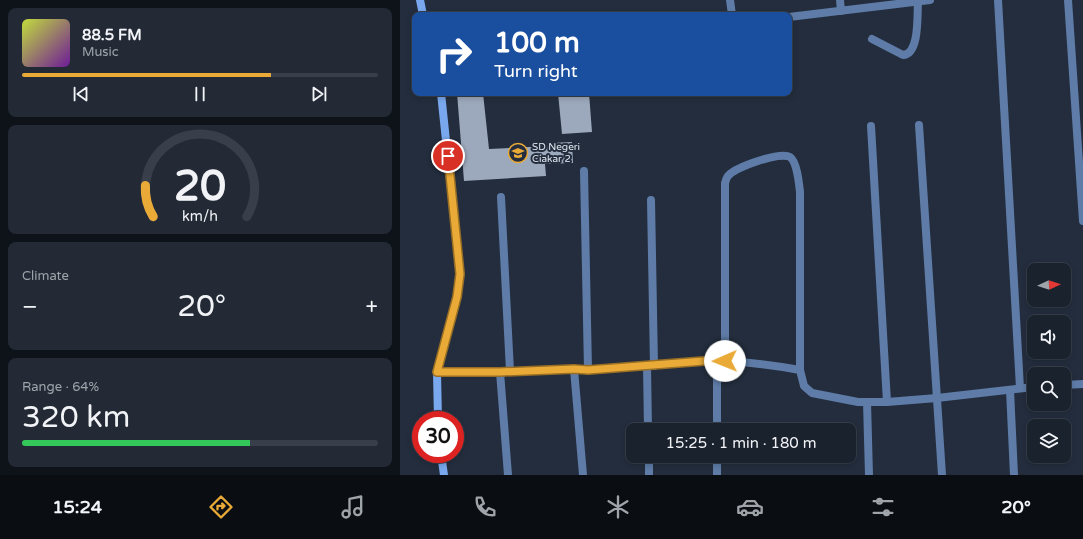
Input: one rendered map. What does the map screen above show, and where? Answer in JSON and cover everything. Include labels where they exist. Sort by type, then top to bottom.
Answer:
[{"type":"street","points":[[420,0],[423,12]]},
{"type":"street","points":[[730,0],[732,12]]},
{"type":"street","points":[[840,0],[841,10]]},
{"type":"street","points":[[792,17],[930,0]]},
{"type":"street","points":[[998,0],[1020,388]]},
{"type":"street","points":[[1068,0],[1083,221]]},
{"type":"street","points":[[872,39],[903,55],[908,55],[911,52],[917,32],[918,1]]},
{"type":"street","points":[[438,411],[437,372],[457,297],[460,274],[441,96]]},
{"type":"street","points":[[919,124],[942,475]]},
{"type":"street","points":[[871,126],[887,402]]},
{"type":"street","points":[[717,423],[721,361],[725,184],[729,174],[745,166],[774,156],[782,155],[789,156],[792,160],[798,175],[800,192],[800,370],[804,386],[812,393],[858,402],[887,402],[937,398],[1027,388]]},
{"type":"street","points":[[584,171],[588,370]]},
{"type":"street","points":[[501,197],[510,371]]},
{"type":"street","points":[[648,423],[651,200]]},
{"type":"street","points":[[437,372],[588,370],[721,361],[766,364],[800,370]]},
{"type":"street","points":[[574,369],[583,475]]},
{"type":"street","points":[[500,372],[508,475]]},
{"type":"street","points":[[1071,385],[1083,384]]},
{"type":"street","points":[[1010,390],[1014,475]]},
{"type":"street","points":[[867,402],[869,475]]},
{"type":"street","points":[[442,463],[444,475]]},
{"type":"street","points":[[649,463],[649,475]]},
{"type":"street","points":[[717,463],[717,475]]},
{"type":"building","points":[[457,96],[483,96],[489,149],[551,146],[551,143],[572,142],[573,163],[545,164],[546,176],[464,181]]},
{"type":"building","points":[[558,96],[589,96],[592,132],[562,134]]},
{"type":"place","name":"SD Negeri Ciakar 2","points":[[518,153]]},
{"type":"route","points":[[448,156],[459,252],[460,274],[457,297],[437,372],[588,370],[717,360],[725,361]]}]
